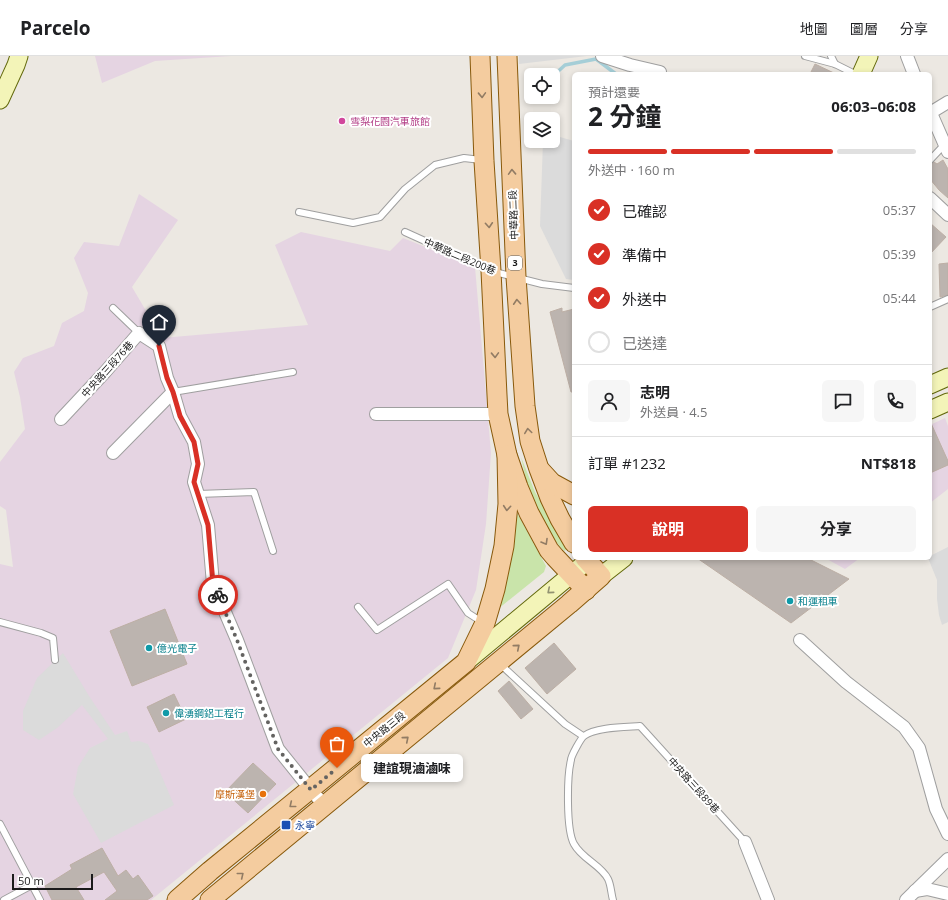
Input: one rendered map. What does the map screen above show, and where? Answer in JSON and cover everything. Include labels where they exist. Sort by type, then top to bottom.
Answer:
[{"type":"main road","points":[[0,100],[19,56]]},
{"type":"main road","points":[[480,56],[484,161],[492,270],[498,414],[507,456],[518,487],[539,532],[549,550],[586,590]]},
{"type":"main road","name":"中華路二段","points":[[508,56],[516,277],[524,406],[530,441],[538,469]]},
{"type":"main road","points":[[862,72],[869,56]]},
{"type":"main road","points":[[932,384],[948,377]]},
{"type":"main road","points":[[932,409],[948,402]]},
{"type":"main road","points":[[466,662],[485,623],[495,589],[504,546],[508,504],[507,456]]},
{"type":"main road","points":[[538,469],[552,483],[572,494]]},
{"type":"main road","name":"3","points":[[538,469],[560,519],[572,540]]},
{"type":"main road","name":"中央路三段","points":[[179,900],[210,872],[571,574],[591,560]]},
{"type":"main road","points":[[593,560],[601,576]]},
{"type":"main road","points":[[210,900],[621,560]]},
{"type":"street","points":[[602,56],[660,72]]},
{"type":"street","points":[[906,56],[913,72]]},
{"type":"street","points":[[932,111],[948,102]]},
{"type":"street","points":[[932,116],[946,148]]},
{"type":"street","points":[[932,200],[948,215]]},
{"type":"street","name":"中央路三段76巷","points":[[61,419],[139,333],[159,346],[167,378],[180,416],[194,442],[198,464],[194,482],[208,525],[213,584],[237,640],[278,749],[325,806]]},
{"type":"street","points":[[113,453],[173,392]]},
{"type":"street","points":[[376,414],[498,414]]},
{"type":"street","points":[[800,640],[846,682],[904,727],[919,748],[936,809],[948,834]]},
{"type":"street","name":"中央路三段89巷","points":[[745,842],[768,900]]},
{"type":"street","points":[[906,900],[948,860]]},
{"type":"street","points":[[915,891],[927,889],[948,894]]},
{"type":"lane","points":[[806,56],[835,64],[851,72]]},
{"type":"lane","points":[[832,56],[835,64]]},
{"type":"lane","points":[[932,158],[946,148]]},
{"type":"lane","points":[[299,212],[353,223],[380,217],[405,189],[435,165],[464,158],[484,161]]},
{"type":"lane","name":"中華路二段200巷","points":[[405,232],[492,270],[542,284],[572,288]]},
{"type":"lane","points":[[932,306],[948,299]]},
{"type":"lane","points":[[113,308],[139,333]]},
{"type":"lane","points":[[173,392],[293,372]]},
{"type":"lane","points":[[198,494],[254,492],[273,550]]},
{"type":"lane","points":[[358,607],[377,630],[448,584],[468,613],[485,623]]},
{"type":"lane","points":[[0,622],[41,633],[53,638],[55,660]]},
{"type":"lane","points":[[498,663],[565,724],[583,736],[571,758],[568,779],[569,826],[574,843],[580,852],[602,871],[608,879],[613,900]]},
{"type":"lane","name":"中央路三段89巷","points":[[583,736],[598,730],[640,726],[745,842]]},
{"type":"lane","points":[[0,824],[40,900]]},
{"type":"lane","points":[[4,900],[32,885]]},
{"type":"shaded area","points":[[95,56],[231,56],[155,61],[102,83]]},
{"type":"shaded area","points":[[519,56],[587,56],[519,64]]},
{"type":"shaded area","points":[[560,137],[572,140],[572,280],[566,279],[540,226],[543,148],[560,148]]},
{"type":"shaded area","points":[[139,194],[178,220],[132,287],[162,338],[308,325],[275,245],[301,232],[390,251],[403,238],[475,267],[491,453],[486,524],[476,590],[448,658],[151,900],[0,900],[0,564],[13,567],[6,510],[0,506],[0,462],[25,429],[14,372],[23,358],[54,346],[62,323],[84,311],[88,293],[74,258],[84,242],[119,246]]},
{"type":"shaded area","points":[[945,418],[948,426],[948,489],[932,501],[932,424]]},
{"type":"shaded area","points":[[948,547],[948,622],[942,625],[937,599],[937,580],[929,560],[932,560],[932,555]]},
{"type":"shaded area","points":[[829,560],[857,560],[845,569]]},
{"type":"shaded area","points":[[63,653],[115,735],[127,731],[131,742],[139,741],[148,744],[174,805],[101,843],[73,794],[78,767],[90,748],[108,739],[82,705],[57,728],[39,740],[23,730],[23,711],[37,678]]},
{"type":"green space","points":[[521,457],[535,492],[568,547],[565,551],[552,536],[544,522],[527,484]]},
{"type":"green space","points":[[517,513],[546,566],[544,572],[498,609],[511,562],[515,515]]},
{"type":"building","points":[[815,64],[832,72],[811,72]]},
{"type":"building","points":[[943,160],[948,169],[948,198],[932,181],[932,163],[934,162],[937,164]]},
{"type":"building","points":[[932,225],[946,237],[932,252]]},
{"type":"building","points":[[948,263],[948,295],[940,297],[939,264]]},
{"type":"building","points":[[562,308],[562,312],[572,310],[572,392],[571,392],[550,312]]},
{"type":"building","points":[[932,425],[948,461],[948,465],[932,472]]},
{"type":"building","name":"和運租車","points":[[700,560],[811,560],[849,579],[791,623]]},
{"type":"building","name":"億光電子","points":[[165,609],[187,664],[132,686],[110,631]]},
{"type":"building","points":[[554,643],[576,669],[547,694],[525,668]]},
{"type":"building","points":[[509,681],[533,709],[521,719],[498,691]]},
{"type":"building","name":"偉湧鋼鋁工程行","points":[[174,694],[186,719],[159,732],[147,707]]},
{"type":"building","points":[[253,763],[276,784],[248,813],[225,792]]},
{"type":"building","points":[[102,848],[118,876],[126,870],[133,879],[138,875],[153,896],[147,900],[105,900],[117,891],[104,872],[76,887],[84,900],[52,900],[45,886],[72,869],[70,865]]},
{"type":"waterway","points":[[560,70],[565,65],[596,59],[613,72]]},
{"type":"way so far","points":[[218,595],[237,640],[278,749],[311,790],[337,768]]},
{"type":"place","name":"雪梨花園汽車旅館","points":[[342,121]]},
{"type":"place","name":"和運租車","points":[[790,601]]},
{"type":"place","name":"億光電子","points":[[149,648]]},
{"type":"place","name":"偉湧鋼鋁工程行","points":[[166,713]]},
{"type":"place","name":"建誼現滷滷味","points":[[337,768]]},
{"type":"place","name":"摩斯漢堡","points":[[263,794]]},
{"type":"place","name":"永寧","points":[[286,825]]},
{"type":"route","points":[[159,346],[167,378],[180,416],[194,442],[198,464],[194,482],[208,525],[213,584],[218,595]]}]
